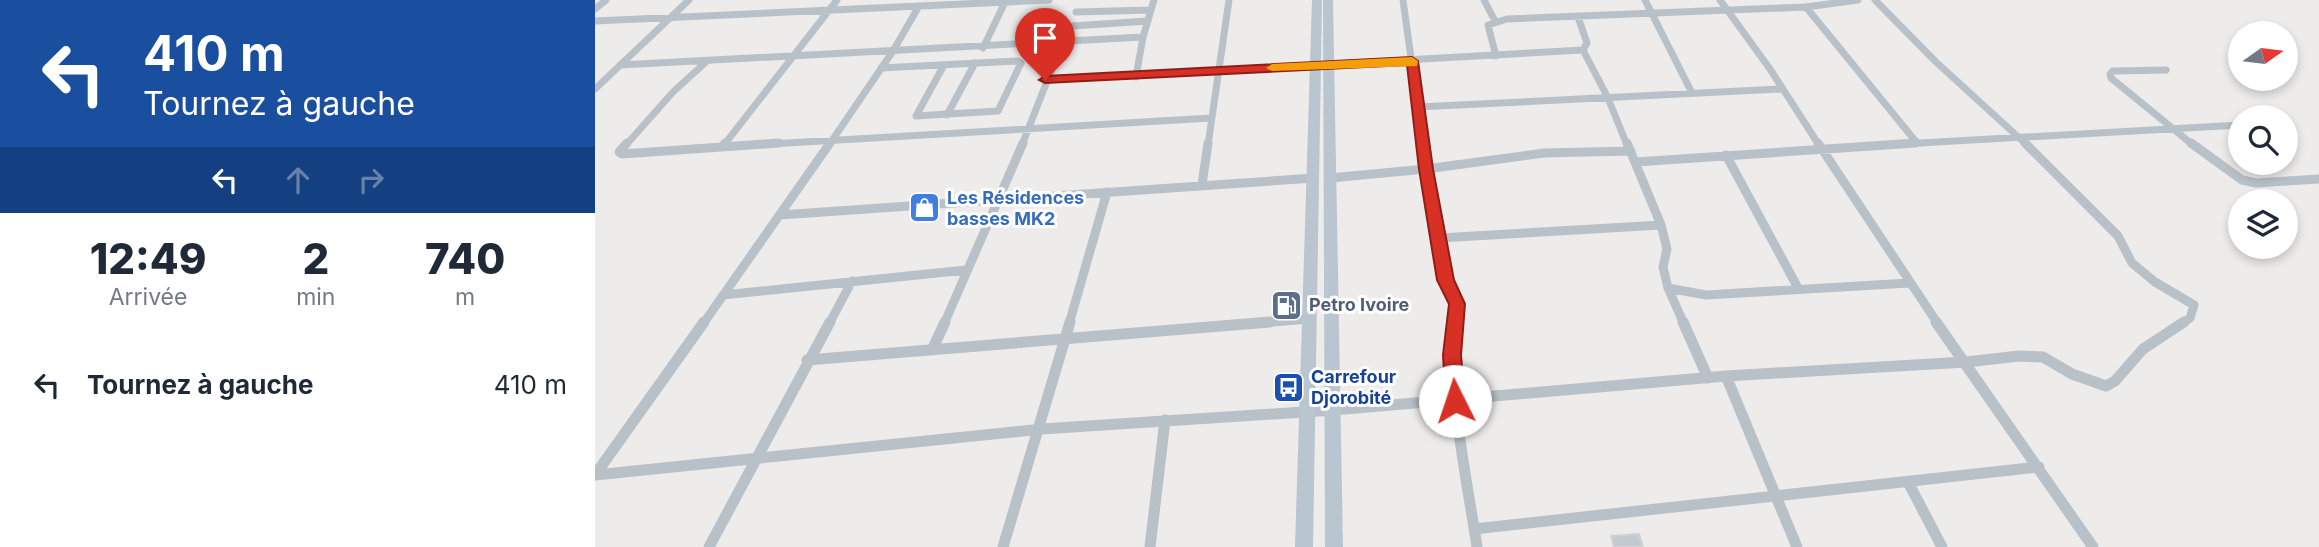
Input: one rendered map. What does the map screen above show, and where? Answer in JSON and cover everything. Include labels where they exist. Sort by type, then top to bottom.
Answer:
[{"type":"main road","points":[[1317,0],[1330,178],[1334,547]]},
{"type":"main road","points":[[1304,547],[1314,178],[1328,0]]},
{"type":"street","points":[[595,9],[606,0]]},
{"type":"street","points":[[595,89],[689,0]]},
{"type":"street","points":[[722,147],[837,0]]},
{"type":"street","points":[[595,21],[1049,0]]},
{"type":"street","points":[[1136,76],[1153,0]]},
{"type":"street","points":[[1202,184],[1229,0]]},
{"type":"street","points":[[1403,0],[1426,169],[1445,280],[1457,304],[1452,355],[1455,401],[1476,547]]},
{"type":"street","points":[[1484,0],[1495,21]]},
{"type":"street","points":[[1645,0],[1692,93]]},
{"type":"street","points":[[1720,0],[1782,89],[1909,283],[2093,547]]},
{"type":"street","points":[[1496,55],[1488,25],[1495,21],[1807,7],[1858,0]]},
{"type":"street","points":[[595,475],[1042,429],[1455,401],[1726,376],[1966,362],[2019,356],[2043,357],[2072,374],[2106,386],[2115,381],[2143,349],[2190,318],[2196,308],[2155,282],[2132,263],[2118,236],[1875,0]]},
{"type":"street","points":[[1884,0],[1886,11]]},
{"type":"street","points":[[982,48],[1005,1]]},
{"type":"street","points":[[595,475],[780,215],[893,51],[919,6]]},
{"type":"street","points":[[1807,7],[1917,143]]},
{"type":"street","points":[[1076,12],[1151,10]]},
{"type":"street","points":[[1045,80],[1583,50],[1587,48],[1587,43],[1578,17]]},
{"type":"street","points":[[1042,27],[1148,21]]},
{"type":"street","points":[[620,65],[982,48],[1143,37]]},
{"type":"street","points":[[932,350],[1000,200],[1045,80],[1062,43]]},
{"type":"street","points":[[1583,50],[1608,97],[1661,225],[1667,249],[1663,267],[1668,288],[1709,378]]},
{"type":"street","points":[[707,61],[673,92],[619,152],[622,155],[832,139],[1026,131],[1211,118]]},
{"type":"street","points":[[881,68],[975,63],[1021,62],[998,111],[918,117],[915,114],[944,65]]},
{"type":"street","points":[[947,115],[975,63]]},
{"type":"street","points":[[2166,70],[2113,71],[2110,74],[2111,78],[2173,130],[2242,180],[2256,183],[2319,179]]},
{"type":"street","points":[[1418,107],[1782,89]]},
{"type":"street","points":[[1636,162],[1821,148],[2228,126]]},
{"type":"street","points":[[1330,178],[1426,169],[1544,153],[1631,151]]},
{"type":"street","points":[[1726,155],[1798,288]]},
{"type":"street","points":[[780,215],[1314,178]]},
{"type":"street","points":[[1003,547],[1042,429],[1064,338],[1107,192]]},
{"type":"street","points":[[1439,238],[1661,225]]},
{"type":"street","points":[[723,295],[966,270]]},
{"type":"street","points":[[709,547],[807,360],[852,281]]},
{"type":"street","points":[[1668,288],[1706,295],[1909,283]]},
{"type":"street","points":[[807,360],[1309,318]]},
{"type":"street","points":[[1726,376],[1797,547]]},
{"type":"street","points":[[1150,547],[1165,420]]},
{"type":"street","points":[[1474,529],[2039,467]]},
{"type":"street","points":[[1908,482],[1942,547]]},
{"type":"building","points":[[1639,534],[1643,547],[1614,547],[1611,536]]},
{"type":"slow traffic","points":[[1272,68],[1413,63]]},
{"type":"place","name":"Les Résidences basses MK2","points":[[924,208]]},
{"type":"place","name":"Petro Ivoire","points":[[1286,305]]},
{"type":"place","name":"Carrefour Djorobité","points":[[1288,387]]},
{"type":"route","points":[[1045,80],[1412,61],[1426,169],[1445,280],[1457,304],[1452,355],[1455,401]]}]
